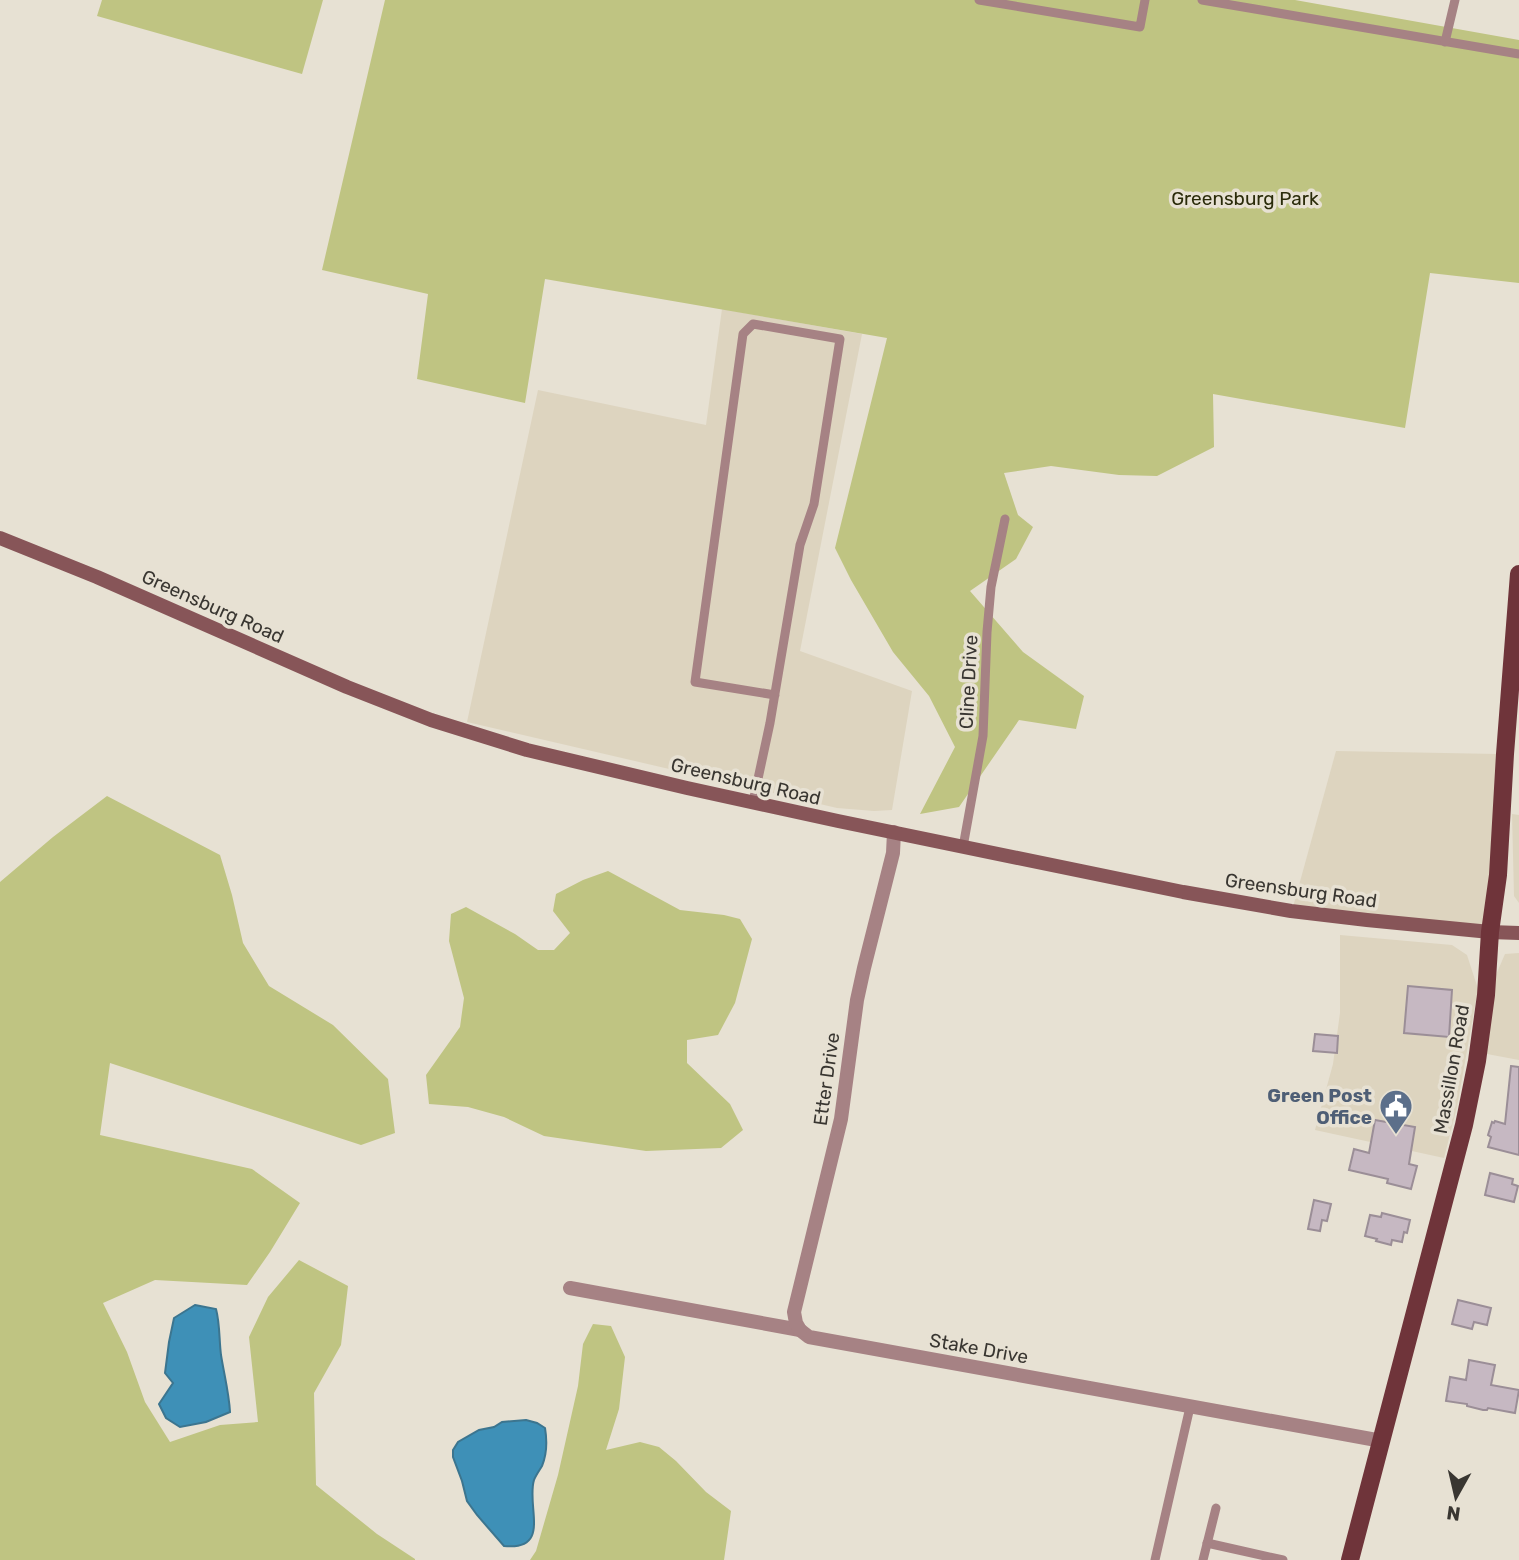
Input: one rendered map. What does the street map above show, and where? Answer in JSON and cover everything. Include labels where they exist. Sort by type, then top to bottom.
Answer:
[{"type":"main road","name":"Greensburg Road","points":[[0,538],[97,577],[347,687],[431,720],[527,750],[752,802],[1183,892],[1291,911],[1519,933]]},
{"type":"main road","name":"Massillon Road","points":[[1350,1560],[1464,1125],[1477,1061],[1512,755],[1519,574]]},
{"type":"street","name":"Etter Drive","points":[[800,1330],[794,1312],[841,1119],[857,1000],[893,853],[894,832]]},
{"type":"street","name":"Stake Drive","points":[[570,1288],[800,1330],[809,1337],[1382,1441]]},
{"type":"lane","points":[[979,0],[1140,27],[1145,0]]},
{"type":"lane","points":[[1202,0],[1519,54]]},
{"type":"lane","points":[[1445,42],[1455,0]]},
{"type":"lane","points":[[752,802],[775,695],[800,545],[814,503],[840,339],[753,324],[743,334],[695,682],[775,695]]},
{"type":"lane","name":"Cline Drive","points":[[963,847],[983,736],[991,587],[1005,519]]},
{"type":"lane","points":[[1155,1560],[1190,1407]]},
{"type":"lane","points":[[1203,1560],[1216,1508]]},
{"type":"lane","points":[[1207,1543],[1283,1560]]},
{"type":"shaded area","points":[[722,309],[862,334],[800,651],[912,691],[892,810],[837,808],[467,722],[538,390],[706,425]]},
{"type":"shaded area","points":[[1336,751],[1498,754],[1486,927],[1293,907]]},
{"type":"shaded area","points":[[1512,814],[1519,815],[1519,903],[1514,896]]},
{"type":"shaded area","points":[[1340,935],[1452,945],[1467,955],[1478,989],[1457,1107],[1444,1158],[1315,1130],[1333,1064],[1340,1013]]},
{"type":"shaded area","points":[[1519,953],[1519,1060],[1487,1054],[1492,984],[1505,954]]},
{"type":"green space","points":[[102,0],[323,0],[302,74],[97,16]]},
{"type":"green space","name":"Greensburg Park","points":[[385,0],[1295,0],[1519,40],[1519,283],[1430,273],[1405,428],[1213,394],[1214,447],[1157,476],[1119,475],[1051,466],[1004,473],[1018,515],[1033,527],[1016,559],[970,591],[1023,652],[1084,696],[1076,729],[1019,720],[959,807],[920,814],[955,747],[929,696],[893,652],[835,548],[887,338],[545,279],[525,403],[417,379],[428,294],[322,270]]},
{"type":"green space","points":[[107,796],[220,855],[243,943],[269,986],[333,1025],[388,1079],[395,1133],[361,1145],[110,1063],[100,1135],[252,1169],[300,1203],[247,1285],[155,1280],[103,1303],[127,1352],[145,1402],[170,1442],[220,1425],[258,1422],[249,1337],[268,1297],[299,1260],[348,1286],[341,1345],[314,1393],[316,1485],[377,1534],[415,1560],[0,1560],[0,882]]},
{"type":"green space","points":[[608,871],[680,910],[740,919],[752,939],[735,1003],[718,1035],[687,1040],[687,1063],[730,1104],[743,1130],[721,1148],[646,1151],[544,1136],[504,1117],[468,1107],[429,1104],[426,1075],[460,1027],[464,998],[449,941],[451,914],[466,907],[538,950],[554,950],[570,933],[553,911],[556,894]]},
{"type":"green space","points":[[593,1324],[611,1326],[625,1357],[619,1409],[606,1450],[640,1442],[659,1447],[706,1492],[731,1511],[724,1560],[530,1560],[536,1551],[558,1475],[578,1386],[583,1344]]},
{"type":"water","points":[[195,1305],[216,1309],[230,1412],[206,1422],[180,1427],[166,1418],[159,1404],[173,1383],[165,1373],[174,1318]]},
{"type":"water","points":[[526,1420],[545,1428],[546,1437],[544,1461],[534,1480],[532,1491],[534,1525],[528,1541],[519,1546],[504,1546],[467,1501],[453,1450],[458,1442],[479,1430],[502,1422]]},
{"type":"building","points":[[1408,986],[1452,990],[1449,1037],[1404,1033]]},
{"type":"building","points":[[1315,1034],[1338,1036],[1337,1053],[1313,1051]]},
{"type":"building","points":[[1511,1066],[1519,1067],[1519,1155],[1488,1147],[1492,1122],[1505,1124]]},
{"type":"building","points":[[1375,1120],[1415,1127],[1409,1164],[1417,1166],[1411,1189],[1387,1183],[1388,1179],[1349,1170],[1354,1149],[1369,1153]]},
{"type":"building","points":[[1490,1173],[1513,1179],[1512,1184],[1518,1186],[1514,1202],[1485,1195]]},
{"type":"building","points":[[1314,1200],[1331,1204],[1327,1221],[1322,1220],[1320,1231],[1308,1229]]},
{"type":"building","points":[[1382,1213],[1410,1220],[1402,1242],[1392,1240],[1391,1245],[1365,1236],[1370,1215],[1381,1217]]},
{"type":"building","points":[[1458,1300],[1491,1308],[1487,1325],[1474,1322],[1472,1329],[1452,1324]]},
{"type":"building","points":[[1469,1360],[1495,1365],[1491,1385],[1519,1390],[1515,1413],[1488,1408],[1483,1410],[1446,1401],[1450,1377],[1466,1380]]},
{"type":"place","name":"Green Post Office","points":[[1396,1136]]}]
